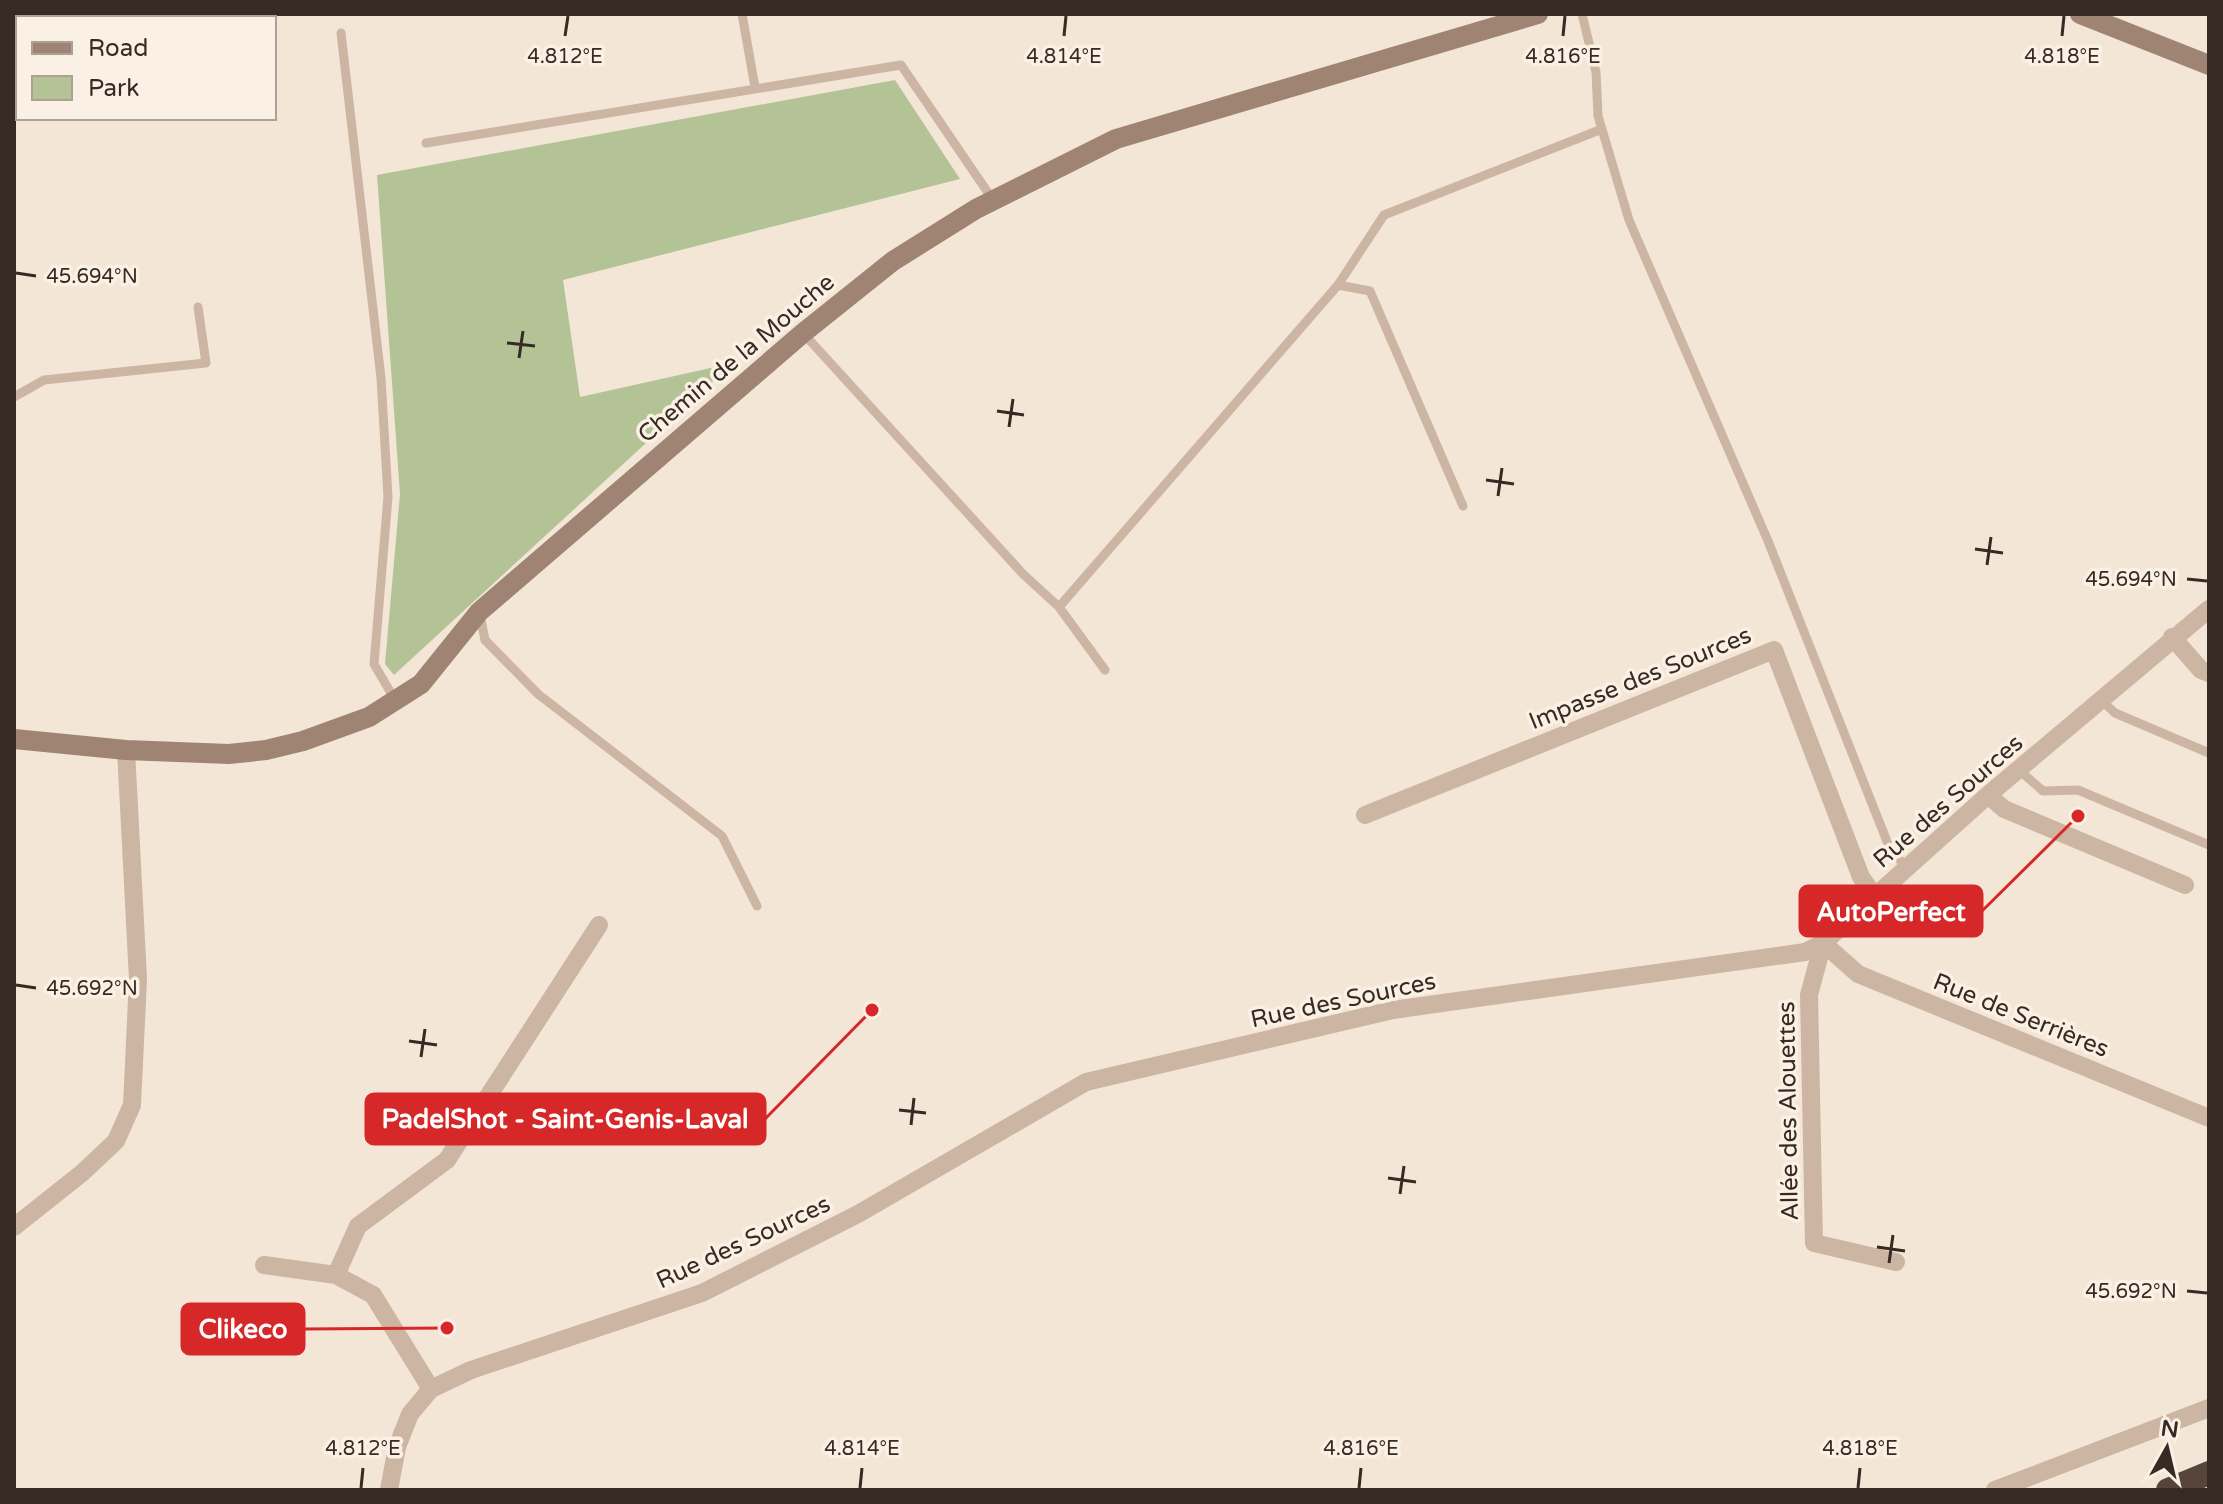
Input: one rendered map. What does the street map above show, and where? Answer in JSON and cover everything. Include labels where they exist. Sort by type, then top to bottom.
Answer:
[{"type":"highway","points":[[2168,1490],[2209,1473]]},
{"type":"street","name":"Chemin de la Mouche","points":[[14,739],[126,750],[229,754],[266,750],[303,741],[369,717],[421,684],[479,612],[803,333],[893,261],[993,200],[1116,139],[1538,14]]},
{"type":"street","points":[[2094,17],[2209,65]]},
{"type":"street","name":"Rue des Sources","points":[[389,1490],[397,1447],[410,1414],[431,1389],[471,1370],[702,1293],[858,1214],[1086,1082],[1393,1010],[1789,956],[1823,943],[1988,795],[2172,637],[2209,609]]},
{"type":"street","points":[[2172,637],[2201,670],[2209,673]]},
{"type":"street","name":"Impasse des Sources","points":[[1365,815],[1774,650],[1861,877],[1875,897]]},
{"type":"street","points":[[14,1227],[82,1173],[116,1141],[132,1105],[138,979],[126,750]]},
{"type":"street","points":[[1988,795],[2004,809],[2185,885]]},
{"type":"street","points":[[336,1275],[358,1226],[447,1160],[599,925]]},
{"type":"street","name":"Rue de Serrières","points":[[1823,943],[1858,974],[2209,1118]]},
{"type":"street","name":"Allée des Alouettes","points":[[1823,943],[1809,995],[1814,1243],[1896,1262]]},
{"type":"street","points":[[264,1265],[336,1275],[373,1295],[431,1389]]},
{"type":"street","points":[[1995,1490],[2209,1408]]},
{"type":"lane","points":[[742,14],[755,87]]},
{"type":"lane","points":[[1582,14],[1596,72],[1598,116],[1629,220],[1768,541],[1890,849],[1908,869]]},
{"type":"lane","points":[[341,33],[381,378],[388,497],[374,664],[395,700]]},
{"type":"lane","points":[[426,143],[901,65],[993,200]]},
{"type":"lane","points":[[1059,607],[1338,285],[1384,215],[1602,129]]},
{"type":"lane","points":[[1338,285],[1370,291],[1463,506]]},
{"type":"lane","points":[[14,397],[44,380],[206,363],[198,307]]},
{"type":"lane","points":[[803,333],[1012,563],[1059,607],[1105,670]]},
{"type":"lane","points":[[479,612],[485,640],[538,694],[722,836],[757,906]]},
{"type":"lane","points":[[2100,699],[2115,713],[2209,753]]},
{"type":"lane","points":[[2019,770],[2043,791],[2078,790],[2209,845]]},
{"type":"green space","points":[[895,80],[960,179],[563,280],[580,397],[733,363],[394,675],[385,664],[400,494],[377,175]]},
{"type":"place","name":"AutoPerfect","points":[[2078,816]]},
{"type":"place","name":"PadelShot - Saint-Genis-Laval","points":[[872,1010]]},
{"type":"place","name":"Clikeco","points":[[447,1328]]}]
